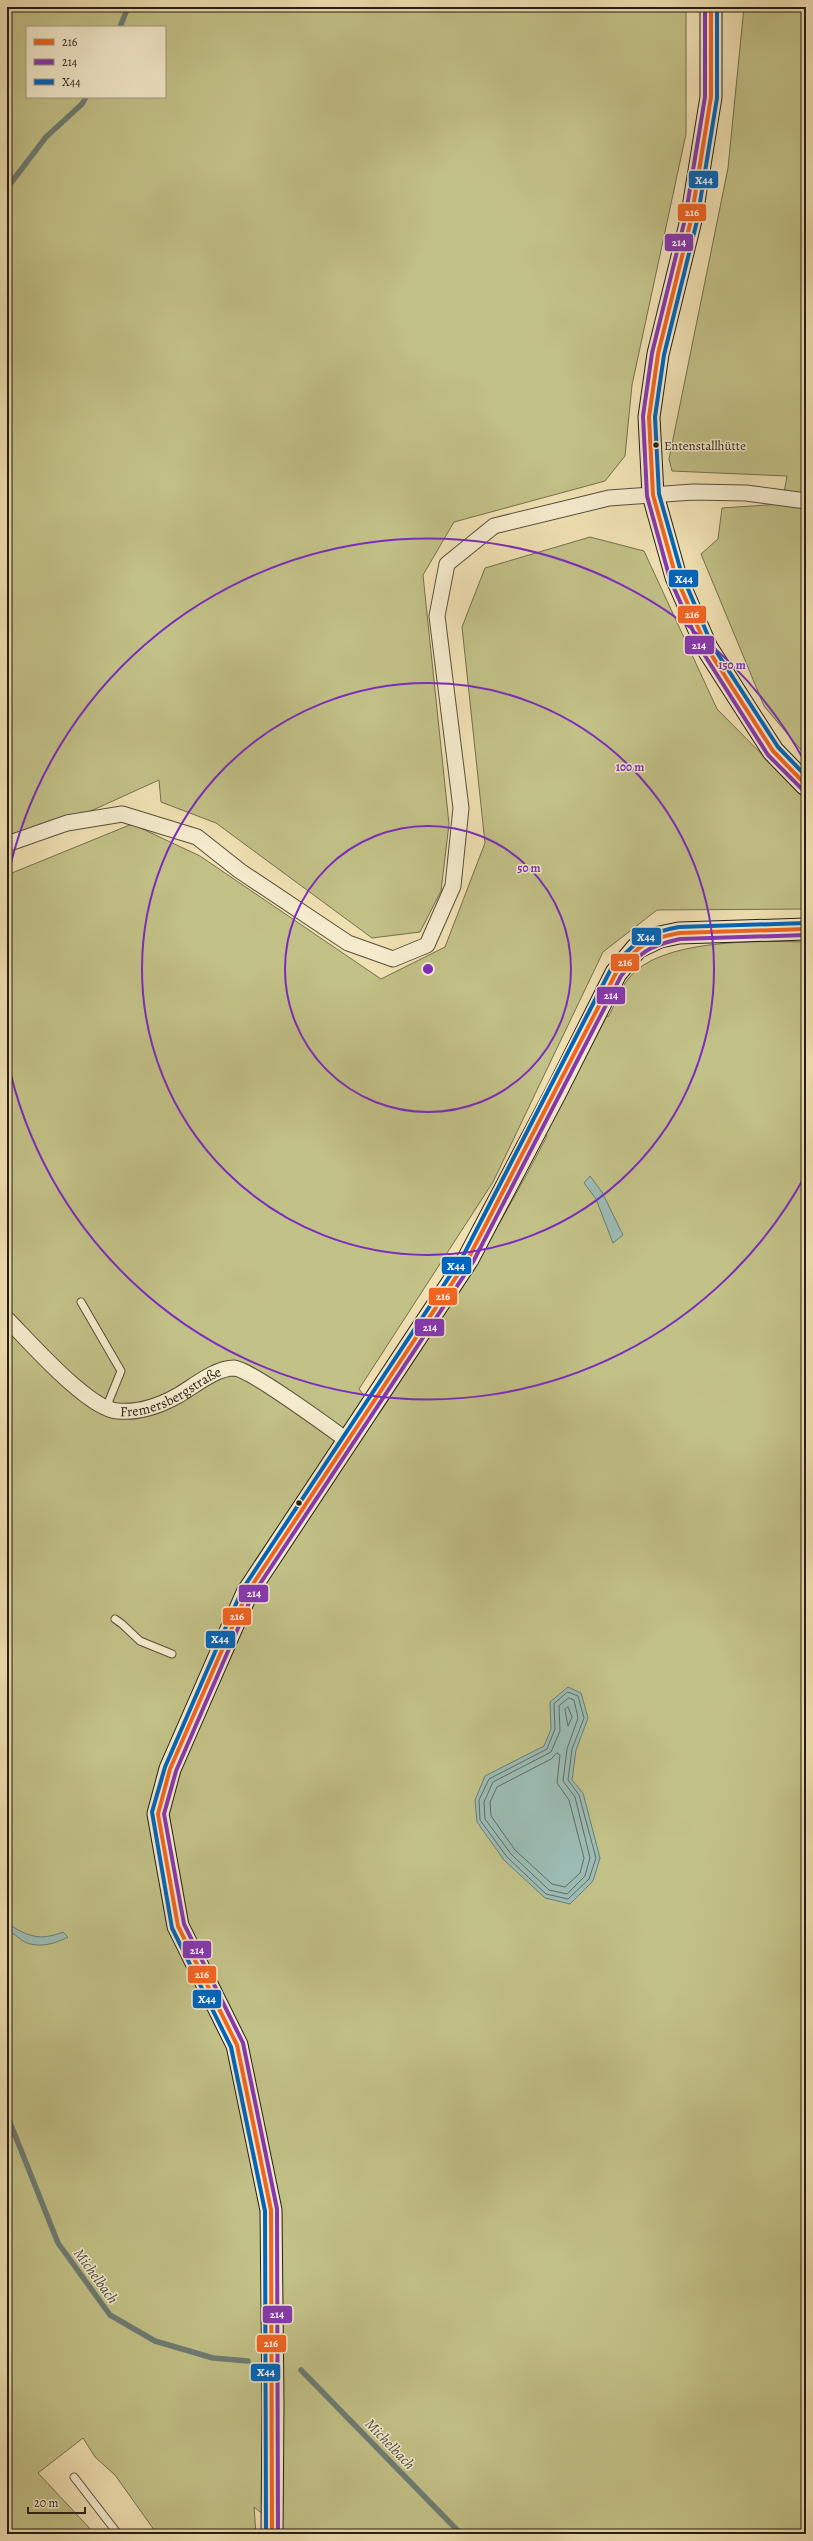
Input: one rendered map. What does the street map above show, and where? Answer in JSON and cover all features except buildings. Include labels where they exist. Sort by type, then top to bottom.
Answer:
[{"type":"main road","points":[[712,7],[711,97],[691,220],[658,354],[649,416],[653,496],[676,577],[707,648],[773,751],[806,785]]},
{"type":"main road","points":[[272,2534],[273,2404],[271,2210],[236,2045],[178,1926],[158,1814],[170,1769],[247,1593],[468,1259],[555,1094],[616,973],[637,948],[660,937],[680,933],[806,929]]},
{"type":"street","points":[[7,844],[67,823],[122,814],[197,837],[240,871],[348,943],[393,959],[427,946],[453,886],[461,808],[437,616],[447,564],[494,526],[609,498],[693,492],[746,493],[806,501]]},
{"type":"street","name":"Fremersbergstraße","points":[[7,1319],[68,1381],[106,1408],[117,1411],[157,1407],[220,1371],[234,1368],[254,1377],[348,1441]]},
{"type":"lane","points":[[81,1302],[121,1371],[106,1408]]},
{"type":"lane","points":[[114,1620],[122,1624],[140,1641],[172,1654]]},
{"type":"lane","points":[[74,2477],[118,2534]]},
{"type":"shaded area","points":[[7,7],[686,7],[686,134],[632,385],[625,456],[605,481],[454,522],[423,575],[449,824],[441,891],[420,932],[372,938],[216,823],[161,802],[159,780],[7,849]]},
{"type":"shaded area","points":[[744,7],[806,7],[806,756],[764,706],[701,554],[718,539],[722,508],[782,504],[787,476],[672,471],[669,459],[728,168]]},
{"type":"shaded area","points":[[590,537],[644,551],[717,709],[806,799],[806,909],[657,910],[603,952],[493,1182],[359,1389],[379,1414],[488,1242],[547,1136],[545,1132],[605,1013],[608,1017],[622,987],[628,979],[643,966],[662,956],[686,949],[737,942],[806,942],[806,2534],[287,2534],[254,2507],[256,2534],[157,2534],[115,2475],[95,2457],[83,2438],[38,2473],[95,2534],[7,2534],[7,875],[132,824],[200,856],[381,979],[445,947],[485,843],[462,627],[485,568]]},
{"type":"water","points":[[590,1176],[602,1192],[623,1235],[613,1243],[596,1199],[584,1183]]},
{"type":"water","points":[[568,1687],[581,1693],[588,1718],[576,1750],[572,1780],[583,1793],[600,1858],[593,1881],[570,1904],[545,1898],[504,1860],[477,1822],[475,1800],[485,1776],[544,1746],[551,1729],[550,1702]]},
{"type":"water","points":[[7,1923],[21,1932],[34,1936],[41,1937],[63,1932],[68,1937],[46,1945],[34,1945],[23,1941],[14,1934],[7,1932]]},
{"type":"waterway","points":[[120,26],[128,7]]},
{"type":"waterway","points":[[7,188],[46,137],[82,104],[85,98]]},
{"type":"waterway","name":"Michelbach","points":[[7,2115],[58,2243],[110,2315],[155,2341],[213,2358],[248,2361]]},
{"type":"waterway","name":"Michelbach","points":[[301,2370],[461,2534]]},
{"type":"transit line","name":"214","points":[[705,7],[705,97],[685,219],[652,353],[643,416],[647,496],[670,579],[702,651],[768,755],[802,789]]},
{"type":"transit line","name":"216","points":[[711,7],[711,97],[691,220],[658,354],[649,417],[653,495],[676,577],[707,648],[773,751],[806,785]]},
{"type":"transit line","name":"X44","points":[[717,7],[717,98],[697,221],[664,355],[655,417],[659,494],[682,575],[712,645],[778,747],[806,776]]},
{"type":"transit line","name":"X44","points":[[266,2534],[265,2211],[231,2047],[172,1928],[152,1812],[165,1767],[242,1590],[463,1256],[611,969],[626,952],[640,940],[656,932],[667,929],[679,927],[806,923]]},
{"type":"transit line","name":"216","points":[[272,2534],[271,2210],[237,2045],[178,1926],[158,1814],[170,1769],[247,1593],[468,1259],[616,973],[636,950],[657,938],[679,933],[806,929]]},
{"type":"transit line","name":"214","points":[[278,2534],[277,2209],[243,2043],[184,1924],[164,1814],[176,1771],[252,1596],[473,1262],[621,976],[634,961],[646,951],[660,944],[680,939],[806,935]]},
{"type":"place","name":"Entenstallhütte","points":[[656,445]]}]
